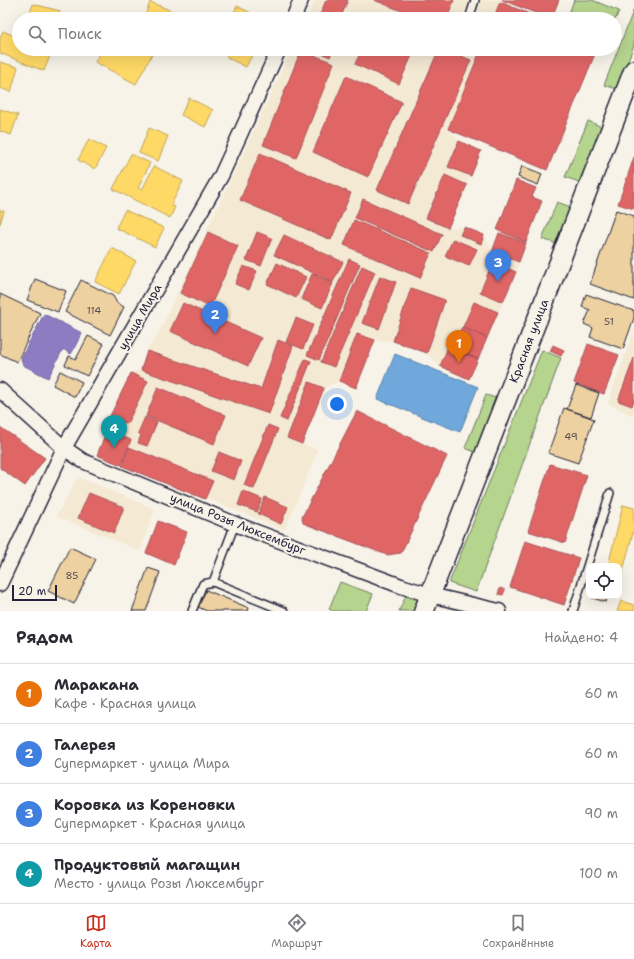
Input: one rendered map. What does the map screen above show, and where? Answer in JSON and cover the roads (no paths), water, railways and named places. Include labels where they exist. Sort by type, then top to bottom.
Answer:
[{"type":"main road","name":"Красная улица","points":[[427,603],[634,70]]},
{"type":"street","points":[[296,12],[301,0]]},
{"type":"street","name":"улица Мира","points":[[0,584],[64,448],[221,176],[276,56]]},
{"type":"street","name":"улица Розы Люксембург","points":[[0,390],[64,448],[83,461],[236,524],[401,586],[427,603],[494,610]]},
{"type":"lane","points":[[471,12],[475,0]]},
{"type":"lane","points":[[573,611],[610,493]]},
{"type":"lane","points":[[213,582],[236,524]]},
{"type":"lane","points":[[192,611],[203,584],[213,582],[284,611]]},
{"type":"place","name":"Коровка из Кореновки","points":[[498,282]]},
{"type":"place","name":"Галерея","points":[[215,334]]},
{"type":"place","name":"Маракана","points":[[459,363]]},
{"type":"place","name":"Продуктовый магащин","points":[[114,448]]}]
